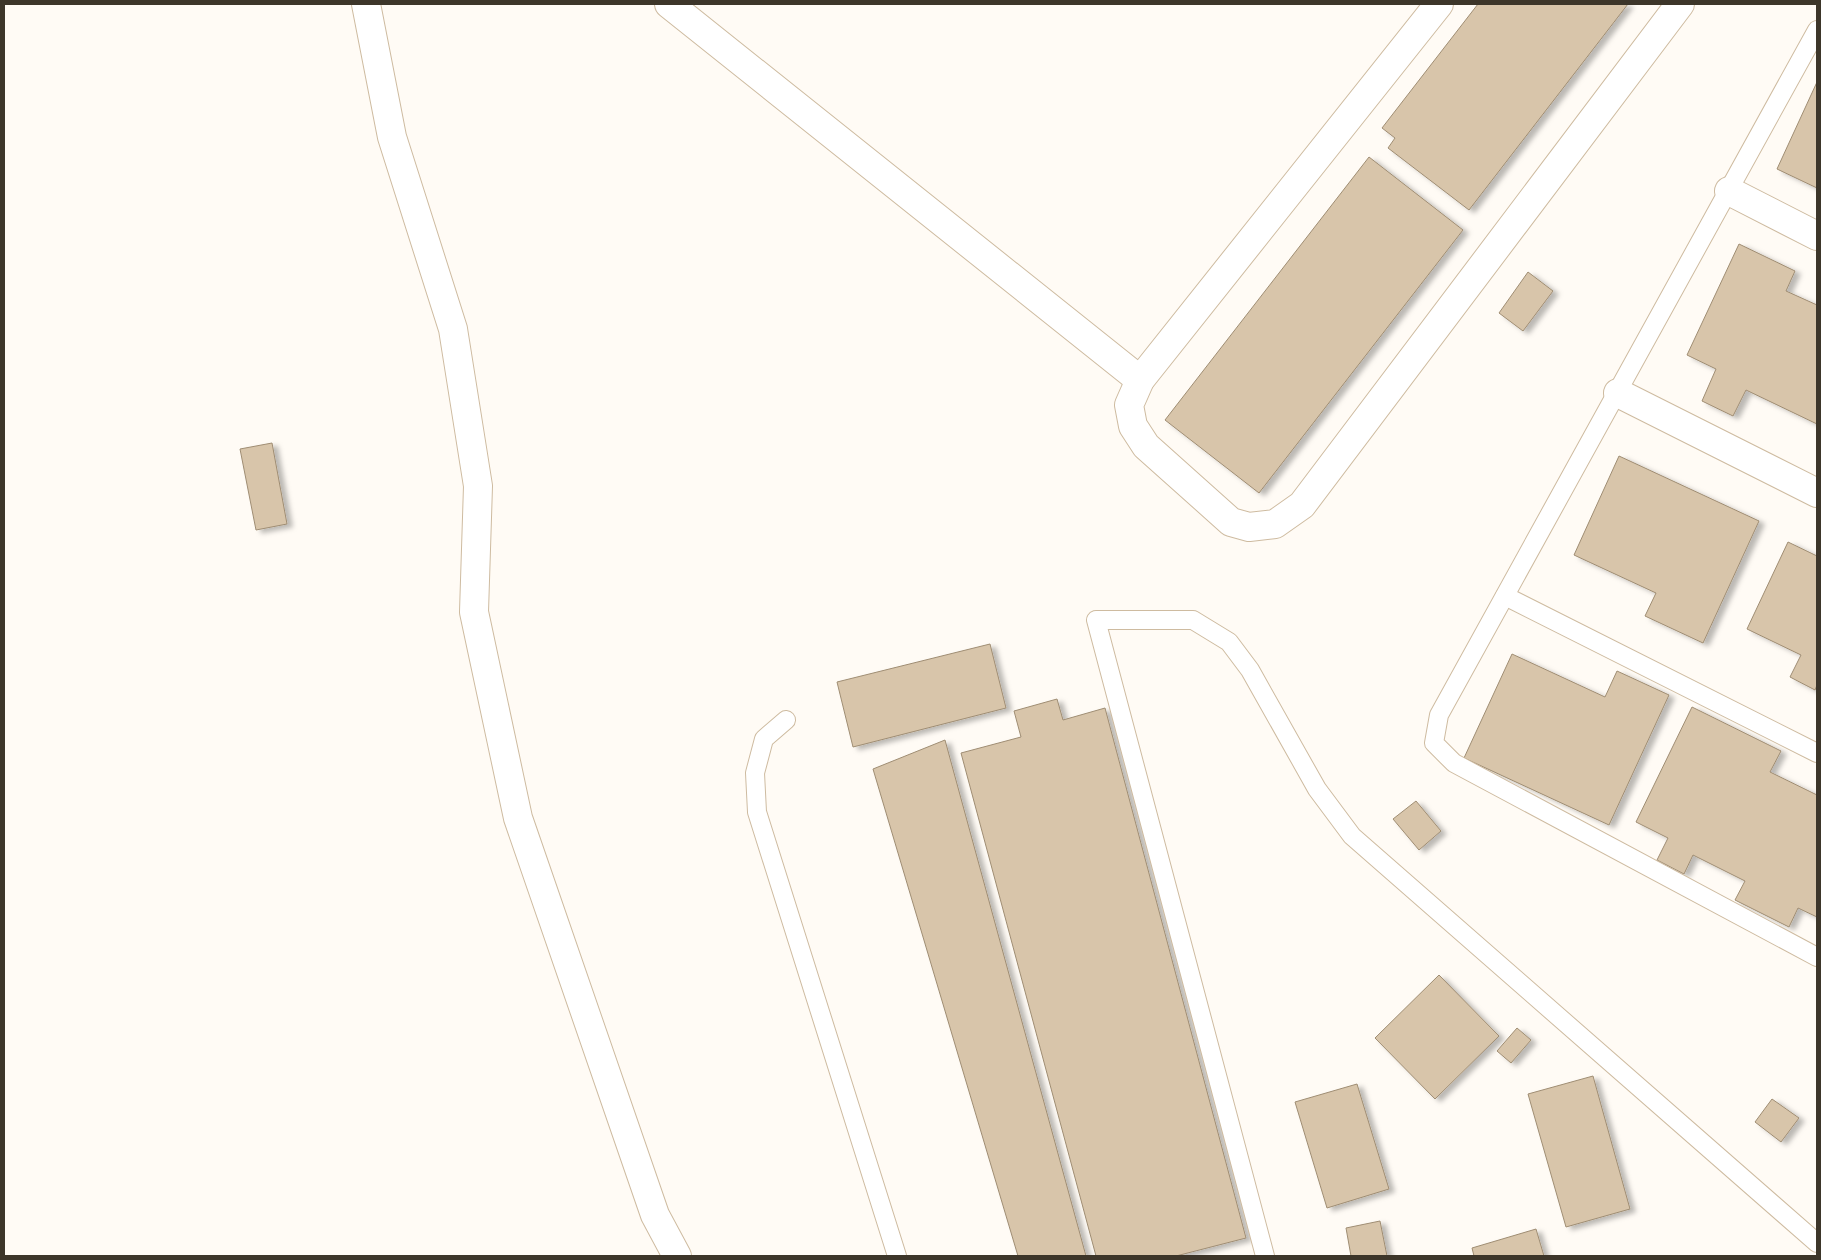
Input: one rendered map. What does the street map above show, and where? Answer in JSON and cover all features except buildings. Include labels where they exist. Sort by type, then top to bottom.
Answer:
[{"type":"street","points":[[366,4],[392,138],[453,328],[478,486],[474,612],[518,818],[655,1215],[677,1256]]},
{"type":"street","points":[[669,4],[1140,380]]},
{"type":"street","points":[[1439,4],[1140,380],[1129,405],[1133,426],[1146,446],[1231,522],[1249,527],[1275,524],[1302,504],[1680,4]]},
{"type":"street","points":[[1729,190],[1817,236]]},
{"type":"street","points":[[1618,393],[1817,493]]},
{"type":"lane","points":[[1817,30],[1439,715],[1434,743],[1454,763],[1817,957]]},
{"type":"lane","points":[[1505,596],[1817,754]]},
{"type":"lane","points":[[1265,1256],[1096,620],[1193,620],[1228,642],[1250,670],[1317,789],[1352,836],[1817,1244]]},
{"type":"lane","points":[[786,720],[764,739],[755,773],[756,812],[897,1256]]}]
